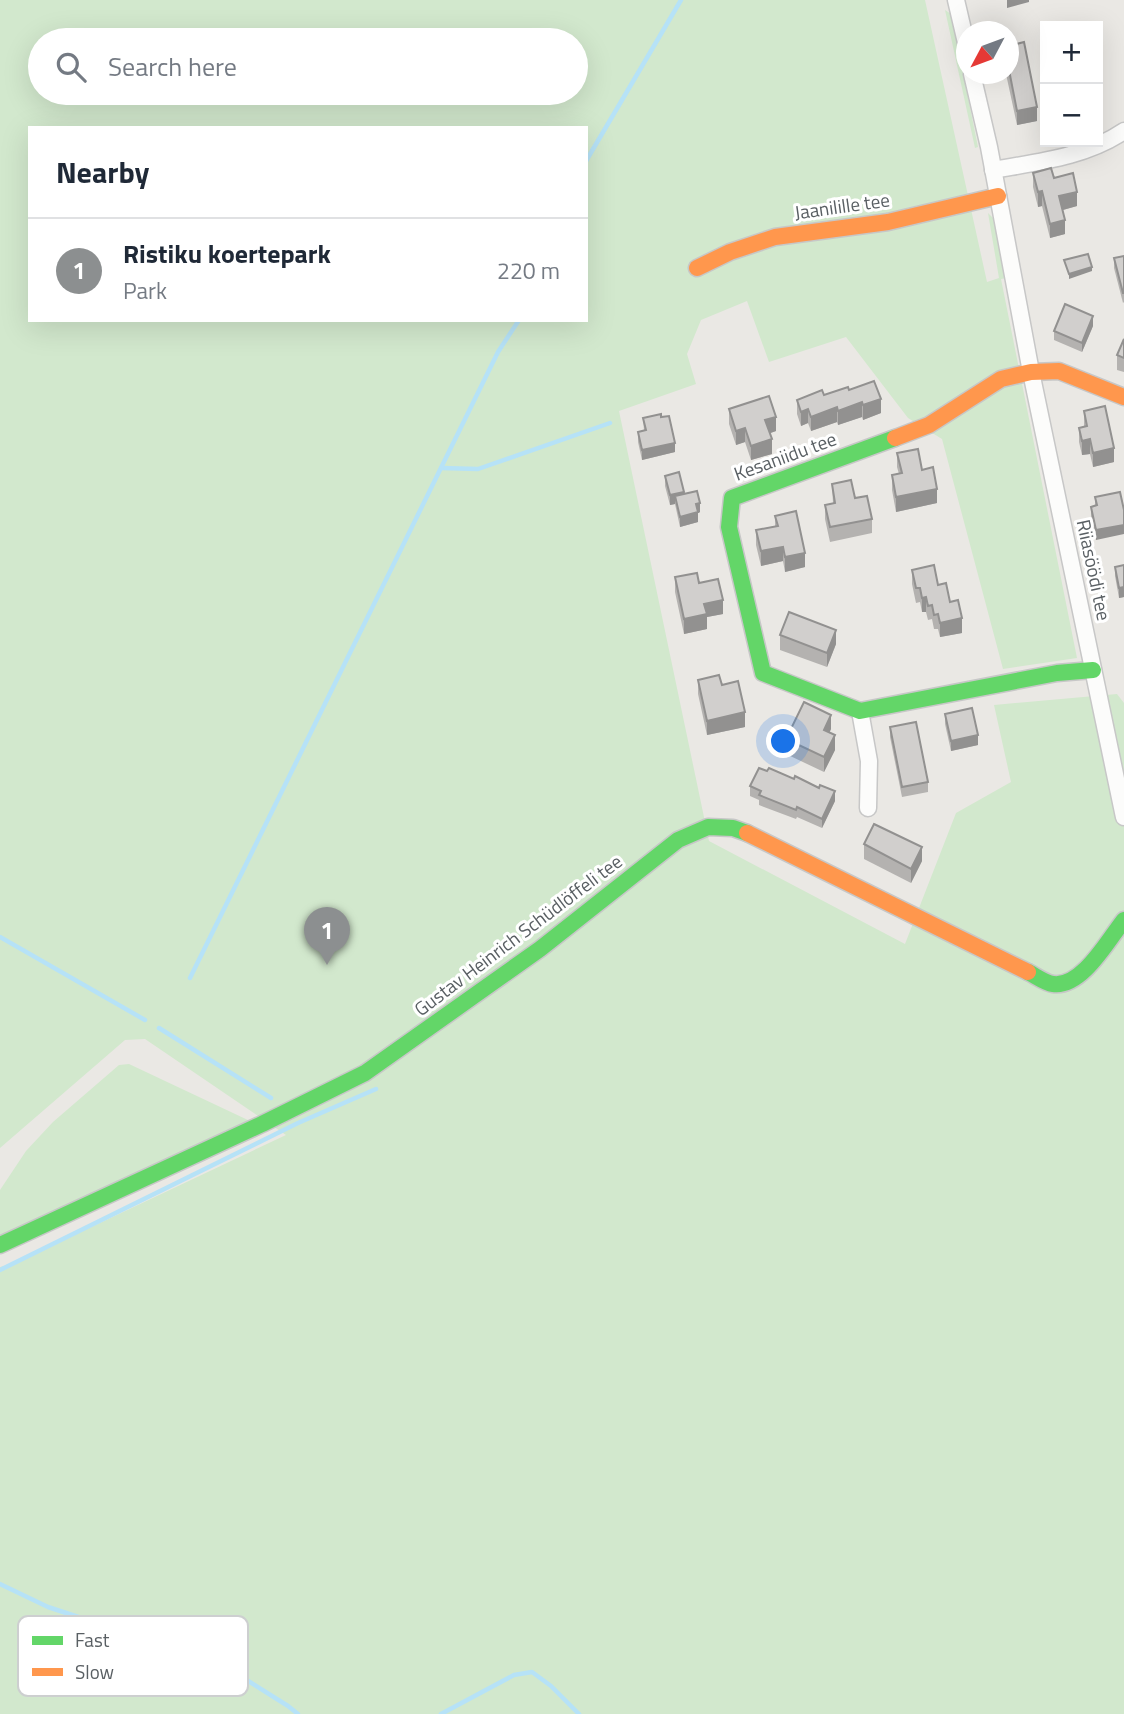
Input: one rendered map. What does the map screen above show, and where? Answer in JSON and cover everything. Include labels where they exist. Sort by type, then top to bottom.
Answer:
[{"type":"street","points":[[956,0],[961,21]]},
{"type":"street","name":"Riiasöödi tee","points":[[974,84],[1124,817]]},
{"type":"street","points":[[993,170],[1071,155],[1124,131]]},
{"type":"street","name":"Jaanilille tee","points":[[697,268],[730,252],[775,237],[888,222],[998,196]]},
{"type":"street","points":[[1031,372],[1059,371],[1124,397]]},
{"type":"street","name":"Kesaniidu tee","points":[[860,711],[763,673],[729,527],[732,498],[929,425],[1000,380],[1031,372]]},
{"type":"street","points":[[868,808],[869,761],[860,711],[1057,673],[1093,670]]},
{"type":"street","name":"Gustav Heinrich Schüdlöffeli tee","points":[[0,1245],[262,1124],[365,1073],[540,949],[678,841],[704,827],[724,825],[744,830],[785,853],[1052,984],[1076,980],[1124,920]]},
{"type":"green space","points":[[0,0],[925,0],[987,282],[999,278],[988,213],[994,219],[1007,278],[1001,279],[1077,658],[1003,669],[942,439],[908,418],[846,337],[769,362],[747,301],[701,320],[687,354],[696,384],[619,411],[709,841],[905,944],[956,813],[1011,782],[994,705],[1117,694],[1124,703],[1124,1714],[0,1714],[0,1267],[13,1264],[286,1135],[145,1039],[125,1040],[0,1148]]},
{"type":"green space","points":[[945,10],[951,14],[956,39],[956,61]]},
{"type":"green space","points":[[961,84],[965,84],[978,147],[975,148]]},
{"type":"green space","points":[[129,1064],[250,1121],[0,1239],[0,1190],[26,1151],[53,1122],[119,1065]]},
{"type":"building","points":[[1024,42],[1037,107],[1017,111],[1012,84],[1019,84],[1019,43]]},
{"type":"building","points":[[1051,168],[1054,178],[1073,173],[1077,192],[1059,196],[1065,220],[1050,224],[1042,191],[1038,192],[1033,173]]},
{"type":"building","points":[[1088,254],[1092,267],[1069,274],[1064,260]]},
{"type":"building","points":[[1124,256],[1124,293],[1123,293],[1114,258]]},
{"type":"building","points":[[1065,304],[1093,316],[1082,343],[1054,331]]},
{"type":"building","points":[[1124,339],[1124,358],[1117,355]]},
{"type":"building","points":[[874,381],[881,399],[863,405],[862,402],[838,411],[837,407],[811,417],[808,409],[801,412],[797,400],[822,390],[824,395]]},
{"type":"building","points":[[769,396],[776,417],[765,420],[772,439],[751,446],[745,428],[736,431],[729,409]]},
{"type":"building","points":[[1105,406],[1114,448],[1093,453],[1090,439],[1082,441],[1079,428],[1087,426],[1084,411]]},
{"type":"building","points":[[661,414],[661,417],[669,416],[675,443],[642,450],[638,432],[646,430],[643,418]]},
{"type":"building","points":[[918,449],[922,470],[933,467],[937,489],[896,497],[892,475],[902,473],[897,453]]},
{"type":"building","points":[[679,472],[684,492],[670,495],[665,476]]},
{"type":"building","points":[[851,480],[855,498],[867,496],[872,519],[830,527],[825,505],[835,503],[832,484]]},
{"type":"building","points":[[697,491],[700,503],[696,504],[698,512],[680,517],[675,496]]},
{"type":"building","points":[[1120,492],[1124,525],[1096,530],[1091,507],[1097,505],[1095,497]]},
{"type":"building","points":[[796,511],[805,553],[785,557],[783,547],[761,551],[756,530],[778,526],[775,516]]},
{"type":"building","points":[[934,565],[938,585],[946,583],[950,602],[958,600],[962,618],[940,623],[938,614],[934,615],[932,605],[928,606],[926,597],[922,598],[920,588],[916,588],[912,570]]},
{"type":"building","points":[[1124,565],[1124,587],[1119,588],[1115,567]]},
{"type":"building","points":[[697,573],[699,583],[718,579],[723,600],[704,604],[707,614],[684,619],[675,577]]},
{"type":"building","points":[[789,612],[836,630],[827,653],[780,635]]},
{"type":"building","points":[[719,675],[722,685],[738,681],[745,712],[707,721],[698,680]]},
{"type":"building","points":[[804,702],[831,715],[824,730],[835,735],[824,757],[786,739]]},
{"type":"building","points":[[972,708],[978,735],[951,741],[945,714]]},
{"type":"building","points":[[916,722],[928,782],[902,787],[890,727]]},
{"type":"building","points":[[759,768],[767,771],[769,768],[794,779],[795,776],[819,788],[820,785],[835,791],[822,819],[797,807],[796,810],[759,795],[761,791],[750,786]]},
{"type":"building","points":[[874,824],[922,847],[911,869],[864,844]]},
{"type":"waterway","points":[[588,158],[681,0]]},
{"type":"waterway","points":[[190,978],[498,352],[518,322]]},
{"type":"waterway","points":[[441,468],[478,469],[610,423]]},
{"type":"waterway","points":[[0,937],[145,1020]]},
{"type":"waterway","points":[[159,1028],[271,1098]]},
{"type":"waterway","points":[[0,1270],[298,1123],[376,1089]]},
{"type":"waterway","points":[[0,1584],[48,1607],[75,1616]]},
{"type":"waterway","points":[[441,1714],[514,1675],[532,1672],[551,1686],[579,1714]]},
{"type":"waterway","points":[[248,1681],[298,1714]]},
{"type":"traffic: fast","points":[[895,438],[732,498],[729,527],[763,673],[860,711],[1057,673],[1093,670]]},
{"type":"traffic: fast","points":[[0,1245],[262,1124],[365,1073],[540,949],[678,840],[708,827],[733,828],[747,833]]},
{"type":"traffic: fast","points":[[1028,972],[1053,984],[1074,978],[1093,961],[1124,920]]},
{"type":"traffic: slow","points":[[697,268],[730,252],[775,237],[888,222],[998,196]]},
{"type":"traffic: slow","points":[[895,438],[929,425],[1001,379],[1031,372],[1059,371],[1124,397]]},
{"type":"traffic: slow","points":[[747,833],[1028,972]]},
{"type":"place","name":"Ristiku koertepark","points":[[327,965]]}]
